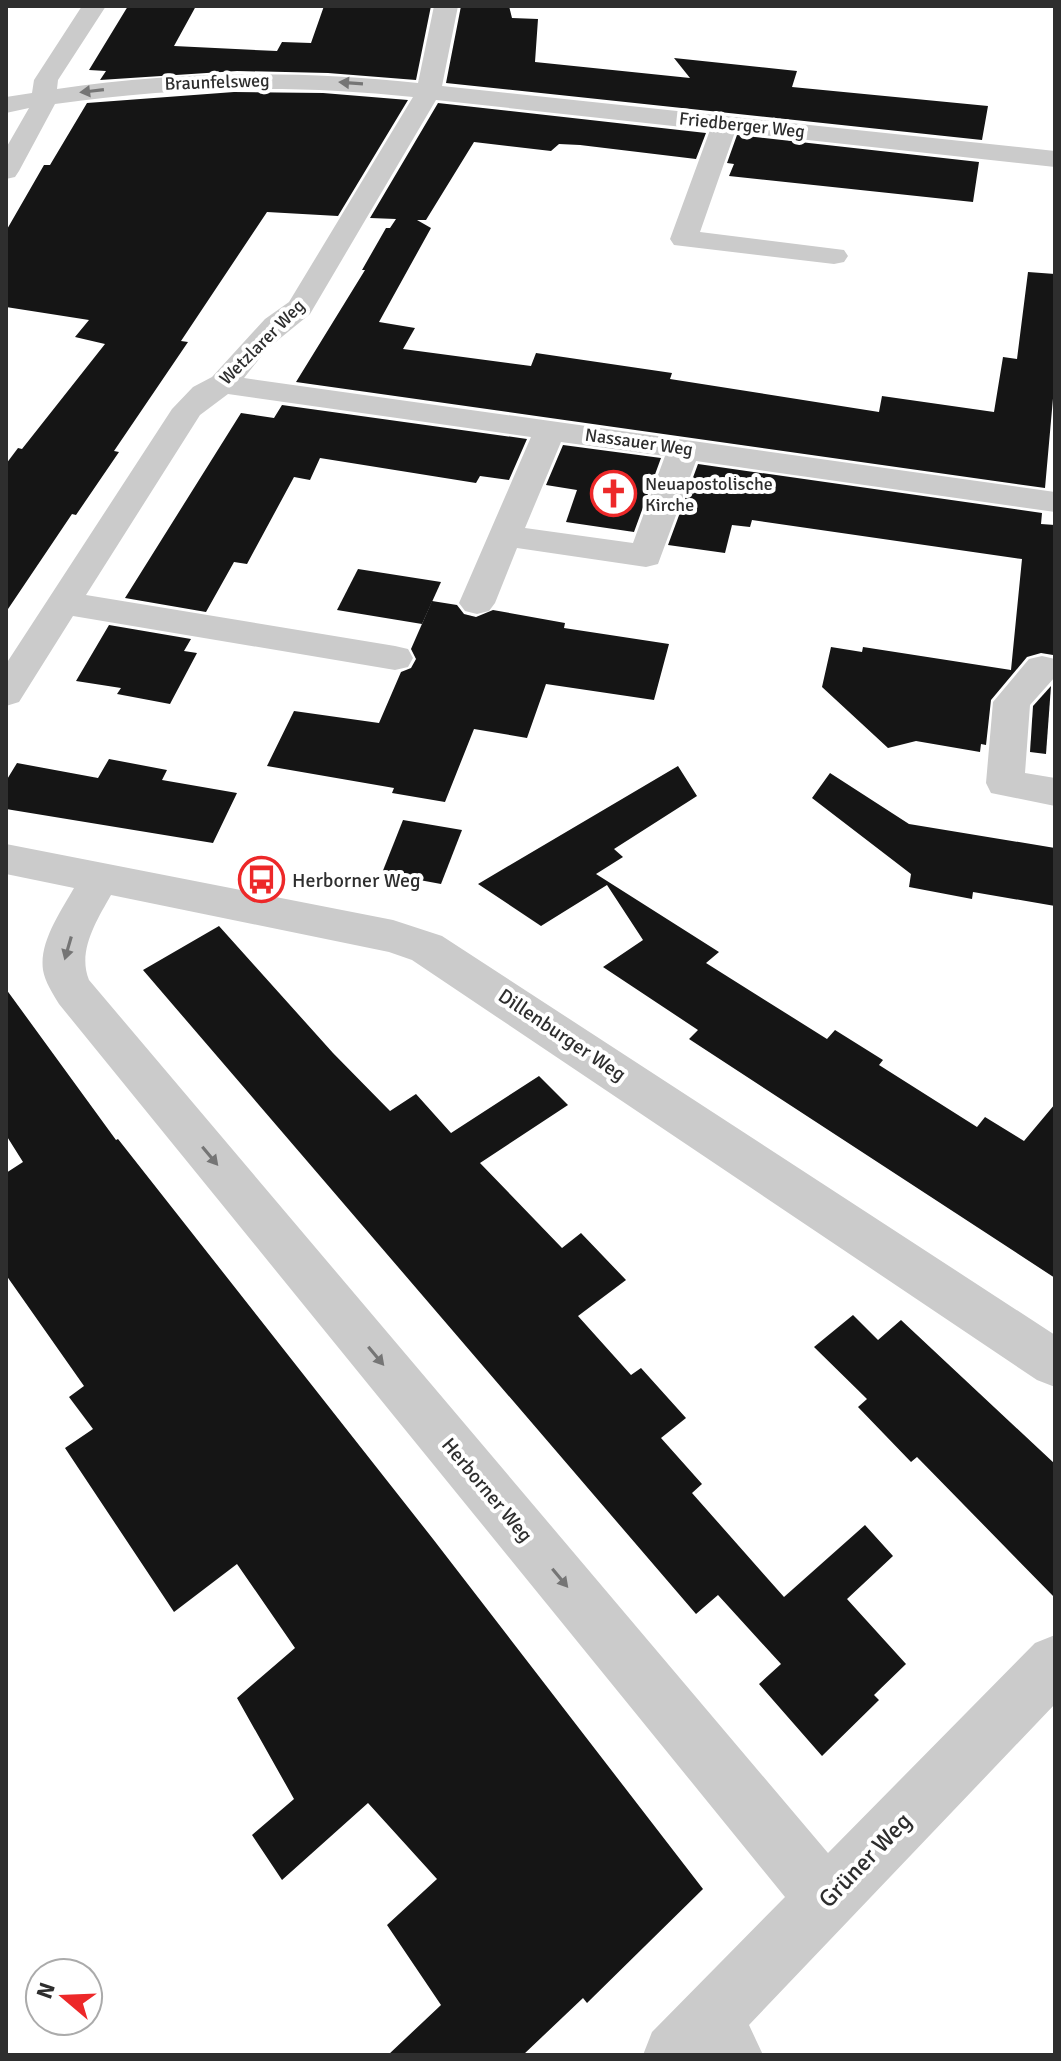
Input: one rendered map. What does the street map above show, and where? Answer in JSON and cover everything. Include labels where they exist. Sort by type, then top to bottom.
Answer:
[{"type":"street","points":[[6,171],[42,108],[46,80],[94,6]]},
{"type":"street","name":"Wetzlarer Weg","points":[[6,693],[188,409],[204,394],[223,384],[256,343],[300,308],[429,91],[446,6]]},
{"type":"street","name":"Braunfelsweg","points":[[6,105],[44,97],[175,82],[257,79],[339,82],[429,91]]},
{"type":"street","name":"Friedberger Weg","points":[[429,91],[1055,159]]},
{"type":"street","points":[[725,123],[684,239],[834,256]]},
{"type":"street","name":"Nassauer Weg","points":[[223,384],[1055,502]]},
{"type":"street","points":[[477,603],[550,429]]},
{"type":"street","points":[[505,536],[646,556],[684,448]]},
{"type":"street","points":[[63,603],[395,658]]},
{"type":"street","points":[[1042,668],[1012,702],[1005,783],[1055,792]]},
{"type":"street","name":"Dillenburger Weg","points":[[6,859],[355,927],[427,948],[1055,1363]]},
{"type":"street","name":"Herborner Weg","points":[[100,878],[64,956],[64,972],[74,992],[827,1900]]},
{"type":"street","name":"Grüner Weg","points":[[705,2044],[827,1900],[1055,1663]]},
{"type":"building","points":[[128,6],[196,6],[174,46],[277,51],[282,42],[311,43],[324,6],[431,6],[416,80],[328,73],[237,71],[100,80],[106,71],[89,70]]},
{"type":"building","points":[[461,6],[509,6],[512,18],[538,19],[535,62],[690,78],[674,58],[797,71],[792,87],[988,106],[982,140],[446,83]]},
{"type":"building","points":[[234,92],[323,93],[408,100],[338,216],[267,212],[181,341],[188,342],[114,451],[119,452],[76,515],[72,514],[6,612],[6,464],[18,448],[22,449],[105,344],[75,337],[89,320],[6,307],[6,231],[44,165],[50,165],[87,103]]},
{"type":"building","points":[[438,103],[706,133],[696,159],[580,145],[559,144],[551,151],[474,142],[426,220],[417,220],[431,228],[379,322],[415,328],[403,349],[531,366],[536,353],[672,373],[670,379],[879,412],[882,396],[994,412],[1003,357],[1017,359],[1028,272],[1055,274],[1055,376],[1045,488],[296,382],[365,270],[362,270],[386,228],[390,228],[396,219],[370,218]]},
{"type":"building","points":[[737,135],[979,162],[973,202],[729,176],[734,164],[727,163]]},
{"type":"building","points":[[282,405],[527,439],[509,480],[480,476],[476,483],[320,458],[310,480],[294,477],[247,564],[234,562],[206,612],[125,598],[241,413],[274,418]]},
{"type":"building","name":"Neuapostolische Kirche","points":[[563,445],[661,458],[634,532],[566,522],[577,490],[546,485]]},
{"type":"building","points":[[698,464],[1042,513],[1041,524],[1055,525],[1053,655],[1041,653],[1027,657],[991,700],[986,745],[981,744],[980,752],[916,741],[888,748],[822,687],[831,647],[862,652],[863,647],[1011,670],[1022,559],[752,520],[750,527],[732,525],[725,553],[668,545]]},
{"type":"building","points":[[358,569],[441,582],[422,624],[337,610]]},
{"type":"building","points":[[432,601],[457,605],[464,614],[476,617],[493,610],[565,623],[564,628],[669,644],[654,700],[546,684],[527,738],[474,729],[445,802],[392,793],[394,788],[267,766],[294,711],[379,723],[401,672],[411,668],[416,659],[411,649]]},
{"type":"building","points":[[109,625],[191,639],[184,651],[197,653],[170,704],[117,694],[121,688],[76,681]]},
{"type":"building","points":[[1051,686],[1046,754],[1030,752],[1033,706]]},
{"type":"building","points":[[109,759],[167,770],[162,780],[237,793],[213,843],[6,809],[6,781],[17,763],[98,778]]},
{"type":"building","points":[[678,766],[697,796],[614,849],[623,857],[596,874],[719,952],[706,963],[827,1039],[835,1030],[883,1060],[879,1065],[977,1127],[985,1117],[1024,1141],[1055,1104],[1055,1278],[689,1039],[698,1030],[603,967],[643,940],[607,885],[541,926],[478,884]]},
{"type":"building","points":[[830,773],[909,824],[1055,848],[1055,906],[973,892],[972,899],[909,887],[911,874],[812,798]]},
{"type":"building","points":[[403,820],[462,830],[441,884],[382,873]]},
{"type":"building","points":[[219,926],[333,1053],[390,1111],[416,1094],[451,1133],[539,1076],[568,1105],[480,1163],[562,1248],[581,1233],[626,1280],[578,1316],[631,1375],[641,1368],[686,1418],[661,1438],[702,1484],[692,1493],[784,1597],[865,1525],[893,1556],[847,1599],[906,1664],[874,1695],[879,1700],[822,1756],[759,1684],[781,1664],[718,1595],[696,1614],[143,970]]},
{"type":"building","points":[[6,989],[116,1140],[433,1539],[703,1889],[587,2003],[583,1998],[523,2055],[388,2055],[441,2005],[387,1925],[437,1879],[368,1803],[282,1880],[252,1835],[294,1799],[237,1698],[295,1648],[237,1564],[174,1612],[65,1448],[93,1429],[69,1397],[84,1386],[6,1275],[6,1173],[23,1162],[6,1135]]},
{"type":"building","points":[[853,1315],[878,1340],[901,1320],[1055,1464],[1055,1598],[917,1457],[911,1462],[858,1407],[867,1399],[814,1347]]},
{"type":"place","name":"Neuapostolische Kirche","points":[[614,494]]},
{"type":"place","name":"Herborner Weg","points":[[261,880]]}]
